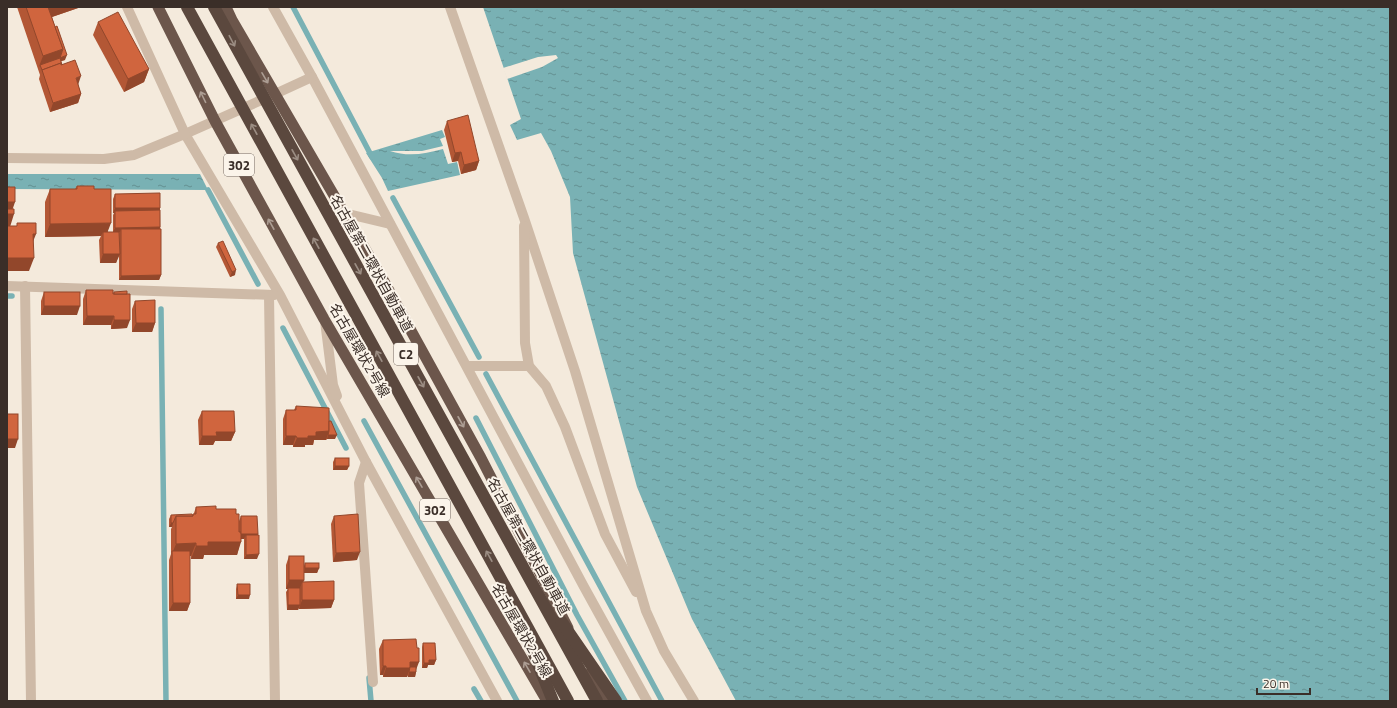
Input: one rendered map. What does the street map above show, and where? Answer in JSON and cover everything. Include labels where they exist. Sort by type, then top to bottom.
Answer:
[{"type":"highway","name":"名古屋環状2号線","points":[[158,7],[215,121],[324,319],[547,701]]},
{"type":"highway","name":"C2","points":[[187,7],[568,701]]},
{"type":"highway","name":"名古屋第二環状自動車道","points":[[214,7],[598,701]]},
{"type":"highway","points":[[226,7],[274,94],[382,278],[481,458],[606,701]]},
{"type":"highway","points":[[522,564],[616,701]]},
{"type":"highway","points":[[507,590],[553,701]]},
{"type":"street","points":[[127,7],[185,134],[280,295],[366,462],[497,701]]},
{"type":"street","points":[[273,7],[312,76],[583,585],[647,701]]},
{"type":"street","points":[[450,7],[524,218],[575,371],[646,611]]},
{"type":"street","points":[[7,158],[104,159],[134,155],[215,121],[312,76]]},
{"type":"street","points":[[344,214],[390,224]]},
{"type":"street","points":[[524,218],[525,342],[529,366],[546,386],[565,427],[605,534],[646,611],[664,651],[694,701]]},
{"type":"street","points":[[7,286],[280,295]]},
{"type":"street","points":[[25,286],[31,701]]},
{"type":"street","points":[[268,294],[275,701]]},
{"type":"street","points":[[324,319],[334,385],[345,421]]},
{"type":"street","points":[[467,366],[529,366]]},
{"type":"street","points":[[366,462],[359,483],[373,682]]},
{"type":"water","points":[[483,7],[1390,7],[1390,701],[736,701],[692,619],[637,487],[573,253],[570,197],[551,151],[541,133],[517,140],[510,125],[521,119]]},
{"type":"water","points":[[442,130],[445,137],[440,139],[443,146],[422,151],[390,151],[403,154],[416,154],[443,149],[448,164],[457,162],[460,175],[388,191],[382,178],[366,153]]},
{"type":"water","points":[[7,174],[200,174],[208,190],[7,189]]},
{"type":"pier","points":[[556,55],[558,58],[542,67],[507,79],[503,68],[538,57]]},
{"type":"building","points":[[26,7],[48,7],[63,49],[43,56]]},
{"type":"building","points":[[118,12],[149,69],[128,79],[98,22]]},
{"type":"building","points":[[57,26],[67,55],[60,58],[63,49],[55,27]]},
{"type":"building","points":[[60,58],[62,65],[61,63],[42,70],[40,65]]},
{"type":"building","points":[[75,60],[81,76],[76,78],[81,94],[53,103],[42,70]]},
{"type":"building","points":[[468,115],[479,161],[464,165],[461,152],[455,153],[447,121]]},
{"type":"building","points":[[77,186],[94,186],[94,189],[111,189],[111,223],[50,224],[50,189],[77,189]]},
{"type":"building","points":[[7,187],[15,187],[15,202],[8,202],[8,209],[14,209],[14,214],[8,214],[8,218],[7,218]]},
{"type":"building","points":[[160,193],[160,208],[115,208],[115,194]]},
{"type":"building","points":[[160,210],[160,227],[115,228],[115,211]]},
{"type":"building","points":[[17,223],[36,223],[36,234],[33,234],[34,258],[7,258],[7,226],[17,226]]},
{"type":"building","points":[[121,229],[161,229],[161,275],[121,276]]},
{"type":"building","points":[[103,232],[119,232],[120,254],[103,254]]},
{"type":"building","points":[[223,241],[236,270],[232,272],[218,243]]},
{"type":"building","points":[[86,290],[113,290],[113,294],[130,294],[130,320],[114,320],[114,316],[87,316]]},
{"type":"building","points":[[127,291],[127,294],[114,294],[114,292]]},
{"type":"building","points":[[44,292],[80,292],[80,306],[44,306]]},
{"type":"building","points":[[155,300],[155,323],[136,323],[135,301]]},
{"type":"building","points":[[296,406],[329,408],[329,431],[316,432],[316,436],[308,436],[308,438],[286,436],[286,410],[296,410]]},
{"type":"building","points":[[202,411],[234,411],[235,432],[216,432],[217,436],[202,436]]},
{"type":"building","points":[[7,414],[18,414],[18,439],[7,439]]},
{"type":"building","points":[[329,421],[331,421],[337,435],[328,435]]},
{"type":"building","points":[[335,458],[349,458],[349,466],[335,466]]},
{"type":"building","points":[[216,506],[216,509],[236,509],[236,514],[239,514],[239,532],[241,532],[241,542],[208,542],[208,546],[196,546],[196,543],[176,544],[176,516],[193,516],[193,514],[196,514],[196,507]]},
{"type":"building","points":[[192,514],[193,516],[176,516],[173,523],[171,523],[171,515]]},
{"type":"building","points":[[358,514],[360,552],[336,553],[334,516]]},
{"type":"building","points":[[241,516],[257,516],[258,534],[241,534]]},
{"type":"building","points":[[246,535],[259,535],[259,554],[246,555]]},
{"type":"building","points":[[172,551],[190,551],[190,603],[173,603]]},
{"type":"building","points":[[289,556],[304,556],[304,580],[289,580]]},
{"type":"building","points":[[305,563],[319,563],[319,568],[305,568]]},
{"type":"building","points":[[334,581],[334,600],[302,600],[302,582]]},
{"type":"building","points":[[237,584],[250,584],[250,595],[238,595]]},
{"type":"building","points":[[288,588],[300,588],[300,605],[288,605]]},
{"type":"building","points":[[416,639],[417,648],[419,648],[419,662],[410,662],[410,668],[386,668],[386,666],[383,666],[383,640]]},
{"type":"building","points":[[423,643],[435,643],[436,660],[429,660],[429,663],[424,663]]},
{"type":"building","points":[[410,667],[416,667],[416,672],[409,672]]},
{"type":"waterway","points":[[293,7],[372,157]]},
{"type":"waterway","points":[[208,190],[258,284]]},
{"type":"waterway","points":[[393,198],[479,357]]},
{"type":"waterway","points":[[7,296],[12,296]]},
{"type":"waterway","points":[[161,309],[166,701]]},
{"type":"waterway","points":[[283,328],[346,448]]},
{"type":"waterway","points":[[486,374],[662,701]]},
{"type":"waterway","points":[[476,418],[577,615],[625,701]]},
{"type":"waterway","points":[[364,421],[517,701]]},
{"type":"waterway","points":[[369,678],[371,701]]},
{"type":"waterway","points":[[474,689],[481,701]]}]
